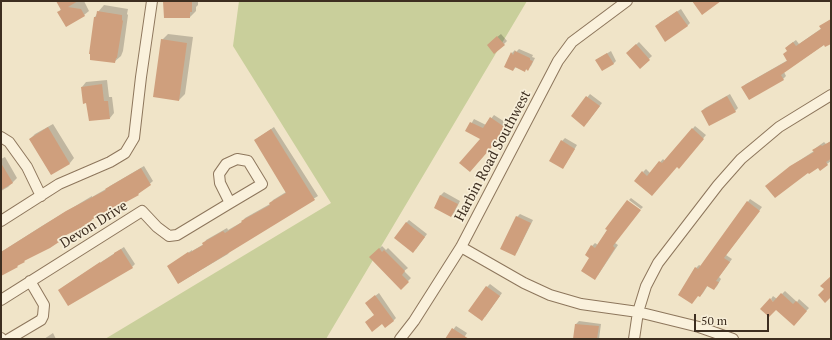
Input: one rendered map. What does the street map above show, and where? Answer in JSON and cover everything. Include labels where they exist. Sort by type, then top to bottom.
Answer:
[{"type":"street","points":[[1,221],[59,184],[110,162],[125,153],[134,138],[152,1]]},
{"type":"street","name":"Harbin Road Southwest","points":[[400,339],[414,321],[461,247],[558,61],[572,42],[627,1]]},
{"type":"street","points":[[634,339],[638,312],[646,286],[658,263],[718,184],[741,159],[780,127],[831,95]]},
{"type":"street","points":[[1,137],[9,142],[27,167],[41,196]]},
{"type":"street","name":"Devon Drive","points":[[1,300],[142,211],[169,236],[177,235],[262,184],[248,161],[237,160],[226,164],[219,174],[220,183],[230,203]]},
{"type":"street","points":[[461,247],[524,283],[550,295],[581,304],[638,312],[699,326],[733,339]]},
{"type":"street","points":[[9,339],[41,320],[43,316],[44,305],[30,281]]},
{"type":"green space","points":[[239,1],[527,1],[326,339],[105,339],[331,203],[233,46]]},
{"type":"building","points":[[56,1],[78,1],[68,7],[81,9],[85,16],[66,27],[57,12],[61,10]]},
{"type":"building","points":[[163,1],[192,1],[192,12],[190,12],[190,18],[164,18]]},
{"type":"building","points":[[692,1],[721,1],[702,15]]},
{"type":"building","points":[[97,11],[122,15],[123,21],[115,63],[90,60],[89,54],[94,17],[96,17]]},
{"type":"building","points":[[677,11],[688,26],[665,42],[655,26]]},
{"type":"building","points":[[831,19],[831,44],[825,47],[824,45],[781,75],[784,80],[749,100],[741,87],[787,61],[783,54],[787,51],[785,48],[793,42],[796,46],[821,29],[819,26]]},
{"type":"building","points":[[497,36],[505,45],[494,54],[487,45]]},
{"type":"building","points":[[161,39],[187,43],[179,101],[153,97]]},
{"type":"building","points":[[636,44],[650,60],[640,69],[626,53]]},
{"type":"building","points":[[515,51],[533,61],[528,71],[526,69],[525,72],[515,67],[513,71],[504,67],[511,52],[513,55]]},
{"type":"building","points":[[607,53],[614,64],[602,71],[595,60]]},
{"type":"building","points":[[102,84],[104,101],[108,101],[110,119],[89,121],[86,103],[83,104],[81,87]]},
{"type":"building","points":[[586,96],[600,106],[584,127],[571,116]]},
{"type":"building","points":[[727,96],[736,112],[709,126],[701,111]]},
{"type":"building","points":[[490,117],[506,128],[497,141],[470,172],[459,163],[480,139],[465,131],[470,122],[483,128]]},
{"type":"building","points":[[48,127],[70,164],[51,175],[29,139]]},
{"type":"building","points":[[692,128],[704,139],[679,169],[677,167],[652,196],[634,181],[642,171],[647,176],[659,161],[662,163]]},
{"type":"building","points":[[271,129],[315,200],[178,284],[167,266],[188,252],[189,253],[203,245],[202,243],[223,231],[225,233],[242,222],[241,221],[270,205],[269,203],[286,193],[254,140]]},
{"type":"building","points":[[561,140],[575,149],[563,169],[549,161]]},
{"type":"building","points":[[831,141],[831,159],[826,162],[828,165],[820,171],[818,168],[809,174],[808,173],[775,198],[765,186],[790,166],[814,152],[812,150]]},
{"type":"building","points":[[1,163],[13,183],[1,190]]},
{"type":"building","points":[[141,168],[151,185],[138,194],[139,195],[109,213],[108,210],[91,220],[92,221],[84,225],[85,226],[64,236],[65,238],[50,248],[24,261],[25,262],[17,266],[18,267],[1,276],[1,252],[66,211],[106,190],[105,189]]},
{"type":"building","points":[[440,195],[458,204],[451,217],[434,208]]},
{"type":"building","points":[[627,200],[641,210],[613,246],[615,248],[595,280],[581,271],[589,258],[585,255],[591,245],[595,248],[607,230],[605,229]]},
{"type":"building","points":[[747,201],[760,211],[724,258],[730,262],[716,281],[719,282],[714,290],[707,286],[700,297],[698,296],[692,304],[678,295],[695,267],[698,269]]},
{"type":"building","points":[[516,216],[531,223],[515,256],[500,249]]},
{"type":"building","points":[[406,222],[425,237],[413,253],[394,238]]},
{"type":"building","points":[[379,248],[382,252],[384,250],[405,271],[402,275],[409,282],[401,290],[369,257]]},
{"type":"building","points":[[121,249],[133,268],[68,306],[58,290]]},
{"type":"building","points":[[831,276],[831,297],[825,303],[818,295],[824,289],[820,286]]},
{"type":"building","points":[[486,286],[500,296],[482,321],[468,311]]},
{"type":"building","points":[[781,293],[793,304],[796,301],[807,311],[794,326],[776,310],[769,317],[760,309],[770,298],[773,302]]},
{"type":"building","points":[[375,295],[394,321],[385,328],[382,324],[372,332],[365,322],[374,315],[365,303]]},
{"type":"building","points":[[575,324],[599,326],[597,339],[573,339]]},
{"type":"building","points":[[452,328],[469,339],[445,339]]}]
